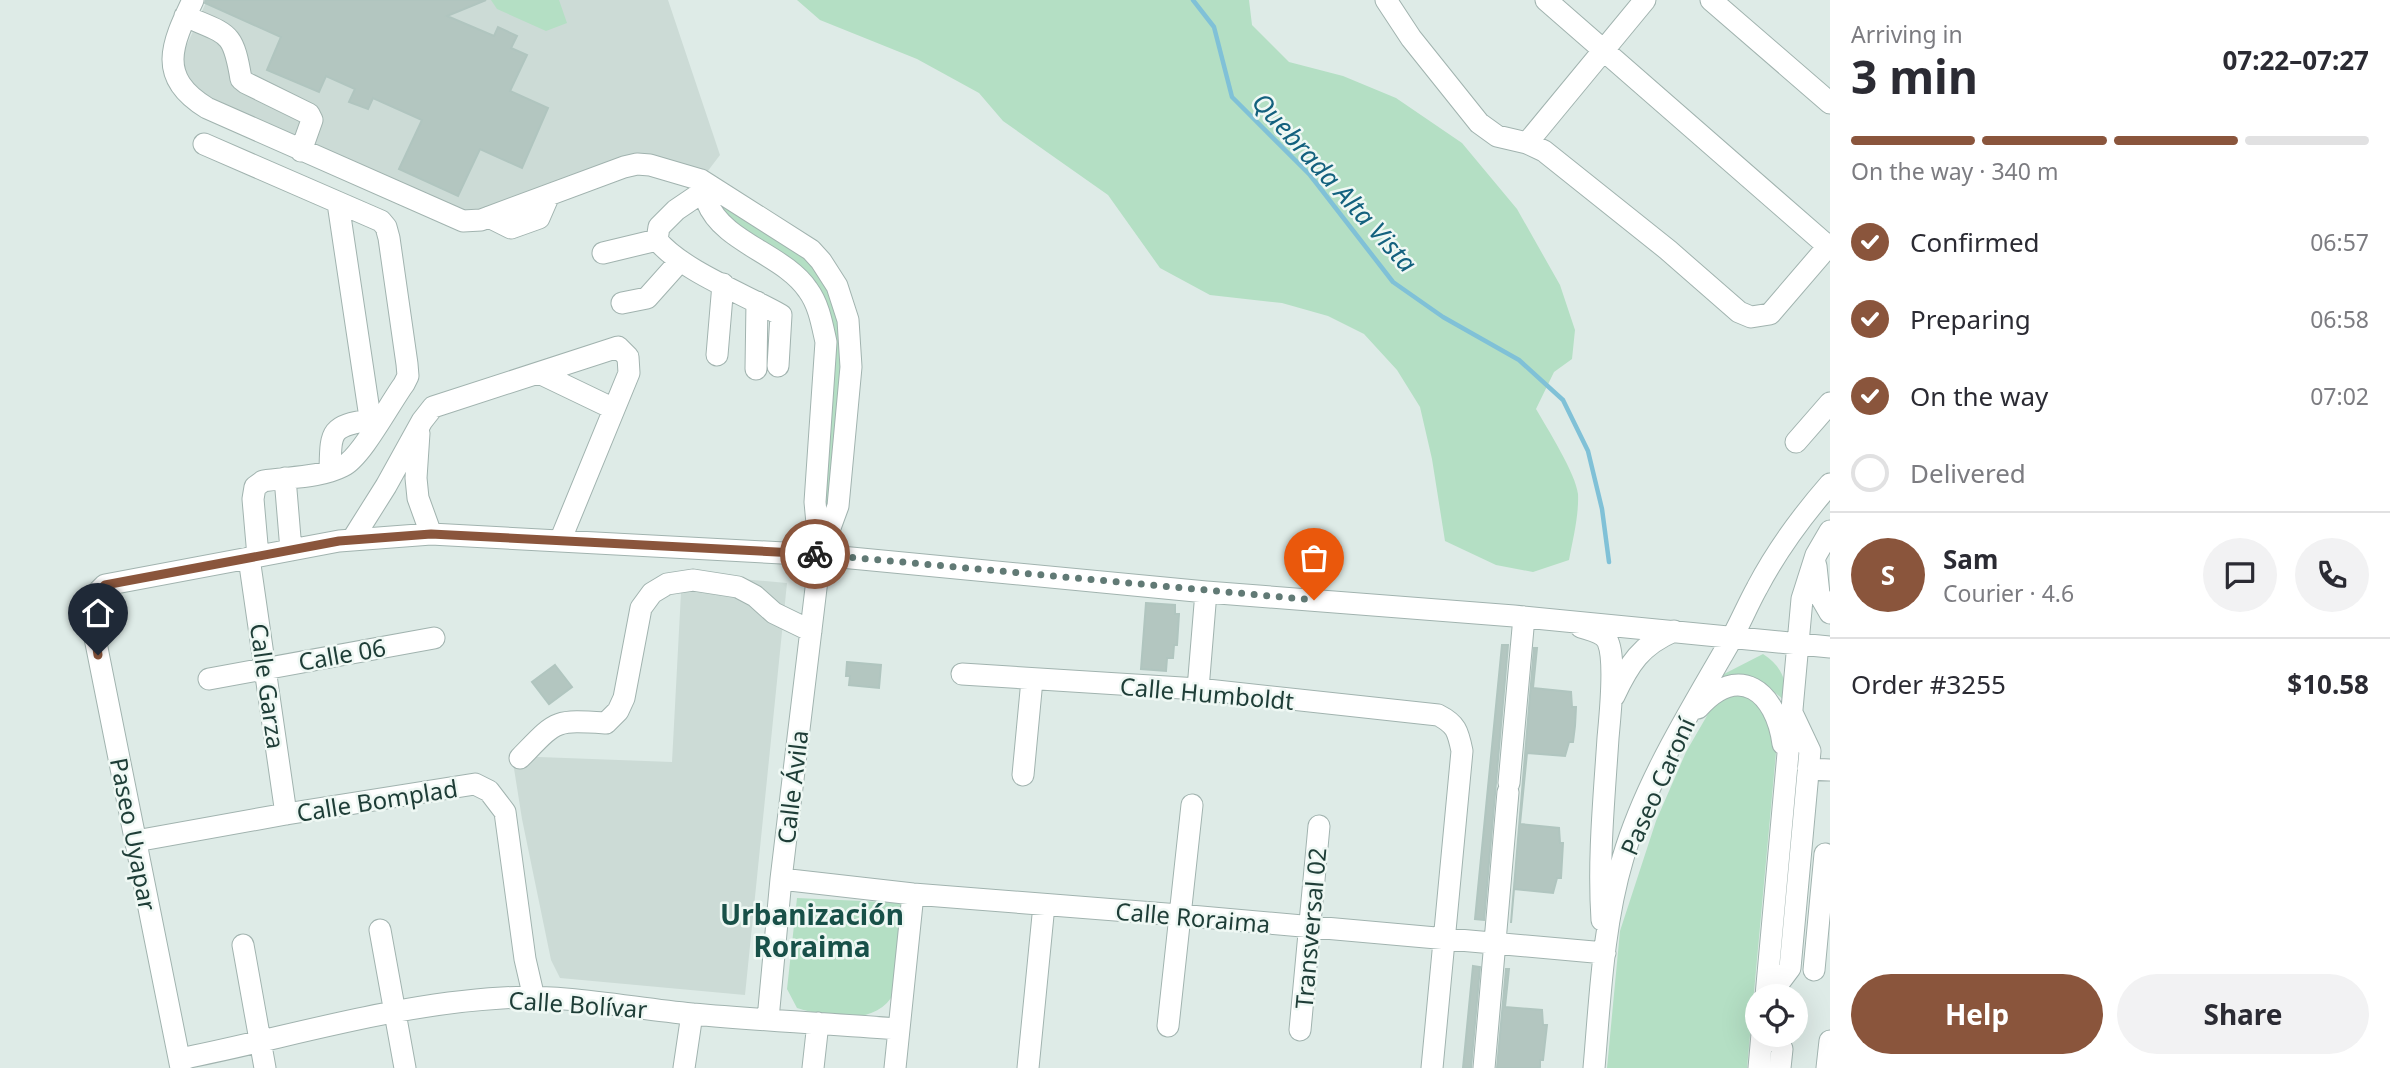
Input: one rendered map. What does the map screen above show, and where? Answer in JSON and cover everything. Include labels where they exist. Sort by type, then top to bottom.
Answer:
[{"type":"street","points":[[1386,0],[1418,48],[1479,123],[1503,139],[1527,143],[1544,151],[1745,315],[1758,317],[1770,314],[1829,246],[1546,0]]},
{"type":"street","points":[[1527,143],[1645,0]]},
{"type":"street","points":[[1711,0],[1830,103]]},
{"type":"street","points":[[302,151],[312,127],[309,114],[241,79],[233,41],[189,8],[171,60],[180,86],[207,108],[302,151],[463,221],[481,220],[637,164],[664,168],[703,186],[811,250],[830,273],[844,303],[852,347],[838,506],[820,555]]},
{"type":"street","points":[[204,144],[381,221],[389,238],[408,376],[371,425],[357,454],[346,466],[285,478],[292,550]]},
{"type":"street","points":[[657,240],[659,227],[703,186]]},
{"type":"street","points":[[703,186],[713,213],[727,228],[783,266],[808,290],[822,324],[826,359],[814,502],[820,555]]},
{"type":"street","points":[[338,203],[371,425]]},
{"type":"street","points":[[603,253],[657,240]]},
{"type":"street","points":[[657,240],[680,261],[782,316],[778,366]]},
{"type":"street","points":[[622,303],[647,298],[680,261]]},
{"type":"street","points":[[717,355],[723,284]]},
{"type":"street","points":[[756,369],[757,302]]},
{"type":"street","points":[[352,540],[420,424],[433,407],[618,347],[628,357],[629,373],[560,541]]},
{"type":"street","points":[[539,373],[614,409]]},
{"type":"street","points":[[1796,442],[1830,403]]},
{"type":"street","points":[[330,471],[331,442],[336,429],[347,423],[371,425]]},
{"type":"street","points":[[420,424],[415,478],[418,498],[431,534]]},
{"type":"street","name":"Calle Garza","points":[[285,478],[263,481],[255,487],[253,557],[265,668],[286,814]]},
{"type":"street","name":"Paseo Caroní","points":[[1594,1068],[1605,953],[1623,858],[1655,780],[1685,722],[1742,639],[1775,557],[1830,484]]},
{"type":"street","points":[[386,486],[417,488]]},
{"type":"street","points":[[1777,984],[1790,968],[1800,852],[1792,714],[1802,599],[1816,555],[1830,531]]},
{"type":"street","points":[[253,557],[352,540],[431,534],[820,555],[1206,592],[1527,617],[1830,646]]},
{"type":"street","name":"Calle Ávila","points":[[768,1019],[781,879],[820,555]]},
{"type":"street","points":[[1816,555],[1819,594],[1830,613]]},
{"type":"street","name":"Paseo Uyapar","points":[[181,1063],[93,628],[90,600],[105,585],[253,557]]},
{"type":"street","points":[[520,758],[551,727],[566,721],[606,723],[618,711],[624,698],[641,608],[652,593],[667,584],[693,580],[738,587],[755,596],[774,613],[811,631]]},
{"type":"street","points":[[1198,689],[1206,592]]},
{"type":"street","points":[[1527,617],[1583,628],[1605,638],[1609,643],[1611,703],[1599,873],[1605,953]]},
{"type":"street","points":[[1484,1068],[1508,788],[1527,617]]},
{"type":"street","points":[[1611,703],[1630,665],[1643,649],[1674,631]]},
{"type":"street","name":"Calle 06","points":[[209,679],[434,638]]},
{"type":"street","points":[[1742,639],[1775,653],[1795,681]]},
{"type":"street","name":"Calle Humboldt","points":[[962,674],[1198,689],[1438,715],[1451,721],[1459,733],[1462,751],[1444,940]]},
{"type":"street","points":[[1023,775],[1032,680]]},
{"type":"street","points":[[1685,722],[1709,696],[1719,690],[1742,686],[1753,690],[1767,699],[1778,719],[1797,769],[1770,984]]},
{"type":"street","points":[[1797,769],[1830,770]]},
{"type":"street","name":"Calle Bomplad","points":[[136,841],[475,784],[489,791],[505,812],[525,959],[534,998]]},
{"type":"street","points":[[1168,1026],[1192,805]]},
{"type":"street","name":"Transversal 02","points":[[1300,1030],[1319,826]]},
{"type":"street","points":[[1790,968],[1822,971],[1828,854],[1800,852]]},
{"type":"street","name":"Calle Roraima","points":[[781,879],[914,894],[1605,953]]},
{"type":"street","points":[[895,1068],[914,894]]},
{"type":"street","points":[[1028,1068],[1044,905]]},
{"type":"street","points":[[380,930],[405,1068]]},
{"type":"street","points":[[1432,1068],[1444,940]]},
{"type":"street","points":[[243,945],[265,1068]]},
{"type":"street","name":"Calle Bolívar","points":[[181,1063],[396,1012],[438,1004],[503,998],[559,997],[692,1014],[898,1029]]},
{"type":"street","points":[[684,1068],[692,1014]]},
{"type":"street","points":[[813,1068],[818,1023]]},
{"type":"street","points":[[1827,1068],[1830,1041]]},
{"type":"street","points":[[1759,1068],[1761,1047]]},
{"type":"street","points":[[1780,1068],[1781,1047]]},
{"type":"shaded area","points":[[207,0],[668,0],[720,155],[701,180],[650,165],[481,220],[200,103],[182,65],[185,49]]},
{"type":"shaded area","points":[[682,574],[787,583],[745,995],[560,978],[551,960],[512,756],[672,762]]},
{"type":"green space","points":[[491,0],[559,0],[567,23],[546,31],[497,9]]},
{"type":"green space","points":[[797,0],[1249,0],[1252,25],[1289,62],[1343,76],[1396,98],[1462,143],[1517,209],[1560,285],[1575,330],[1572,359],[1554,372],[1536,409],[1567,463],[1578,494],[1577,519],[1569,560],[1533,572],[1496,565],[1445,541],[1432,459],[1420,407],[1397,370],[1364,334],[1328,316],[1282,303],[1210,295],[1160,268],[1108,195],[1003,121],[979,93],[917,59],[820,20]]},
{"type":"green space","points":[[731,198],[821,261],[851,367],[820,555],[817,306],[706,201]]},
{"type":"green space","points":[[1763,654],[1774,663],[1782,675],[1786,702],[1763,685],[1720,681],[1724,674]]},
{"type":"green space","points":[[1727,697],[1755,697],[1778,731],[1755,984],[1745,984],[1745,1047],[1749,1047],[1747,1068],[1607,1068],[1620,931],[1656,821],[1686,752],[1712,707]]},
{"type":"green space","points":[[797,898],[904,903],[891,998],[882,1007],[872,1013],[848,1017],[797,1008],[787,989]]},
{"type":"building","points":[[206,0],[486,0],[447,16],[494,36],[498,27],[517,36],[511,48],[527,55],[510,91],[548,108],[522,168],[480,149],[458,196],[399,169],[422,120],[373,98],[368,109],[349,102],[355,89],[326,76],[319,92],[267,70],[281,37],[205,3]]},
{"type":"building","points":[[1146,603],[1175,605],[1175,614],[1179,614],[1177,645],[1174,645],[1173,658],[1167,658],[1166,671],[1141,669]]},
{"type":"building","points":[[1502,645],[1508,645],[1484,920],[1475,919]]},
{"type":"building","points":[[1534,648],[1537,648],[1533,688],[1571,692],[1572,707],[1576,707],[1575,726],[1573,742],[1569,742],[1565,756],[1527,753],[1520,824],[1559,828],[1560,843],[1563,843],[1561,878],[1557,878],[1553,893],[1514,889],[1511,923]]},
{"type":"building","points":[[847,662],[881,665],[879,688],[849,685],[850,676],[846,676]]},
{"type":"building","points":[[555,665],[572,687],[549,704],[532,682]]},
{"type":"building","points":[[1473,966],[1480,967],[1471,1068],[1463,1068]]},
{"type":"building","points":[[1506,969],[1509,969],[1505,1007],[1542,1010],[1543,1025],[1547,1025],[1543,1060],[1540,1060],[1540,1067],[1537,1068],[1497,1068]]},
{"type":"waterway","name":"Quebrada Alta Vista","points":[[1193,0],[1214,27],[1232,97],[1310,175],[1393,282],[1443,317],[1519,360],[1563,400],[1588,451],[1602,509],[1609,562]]},
{"type":"way so far","points":[[815,554],[1314,600]]},
{"type":"district","name":"Urbanización Roraima","points":[[812,930]]},
{"type":"route","points":[[98,655],[90,600],[105,585],[339,541],[431,534],[815,554]]}]
